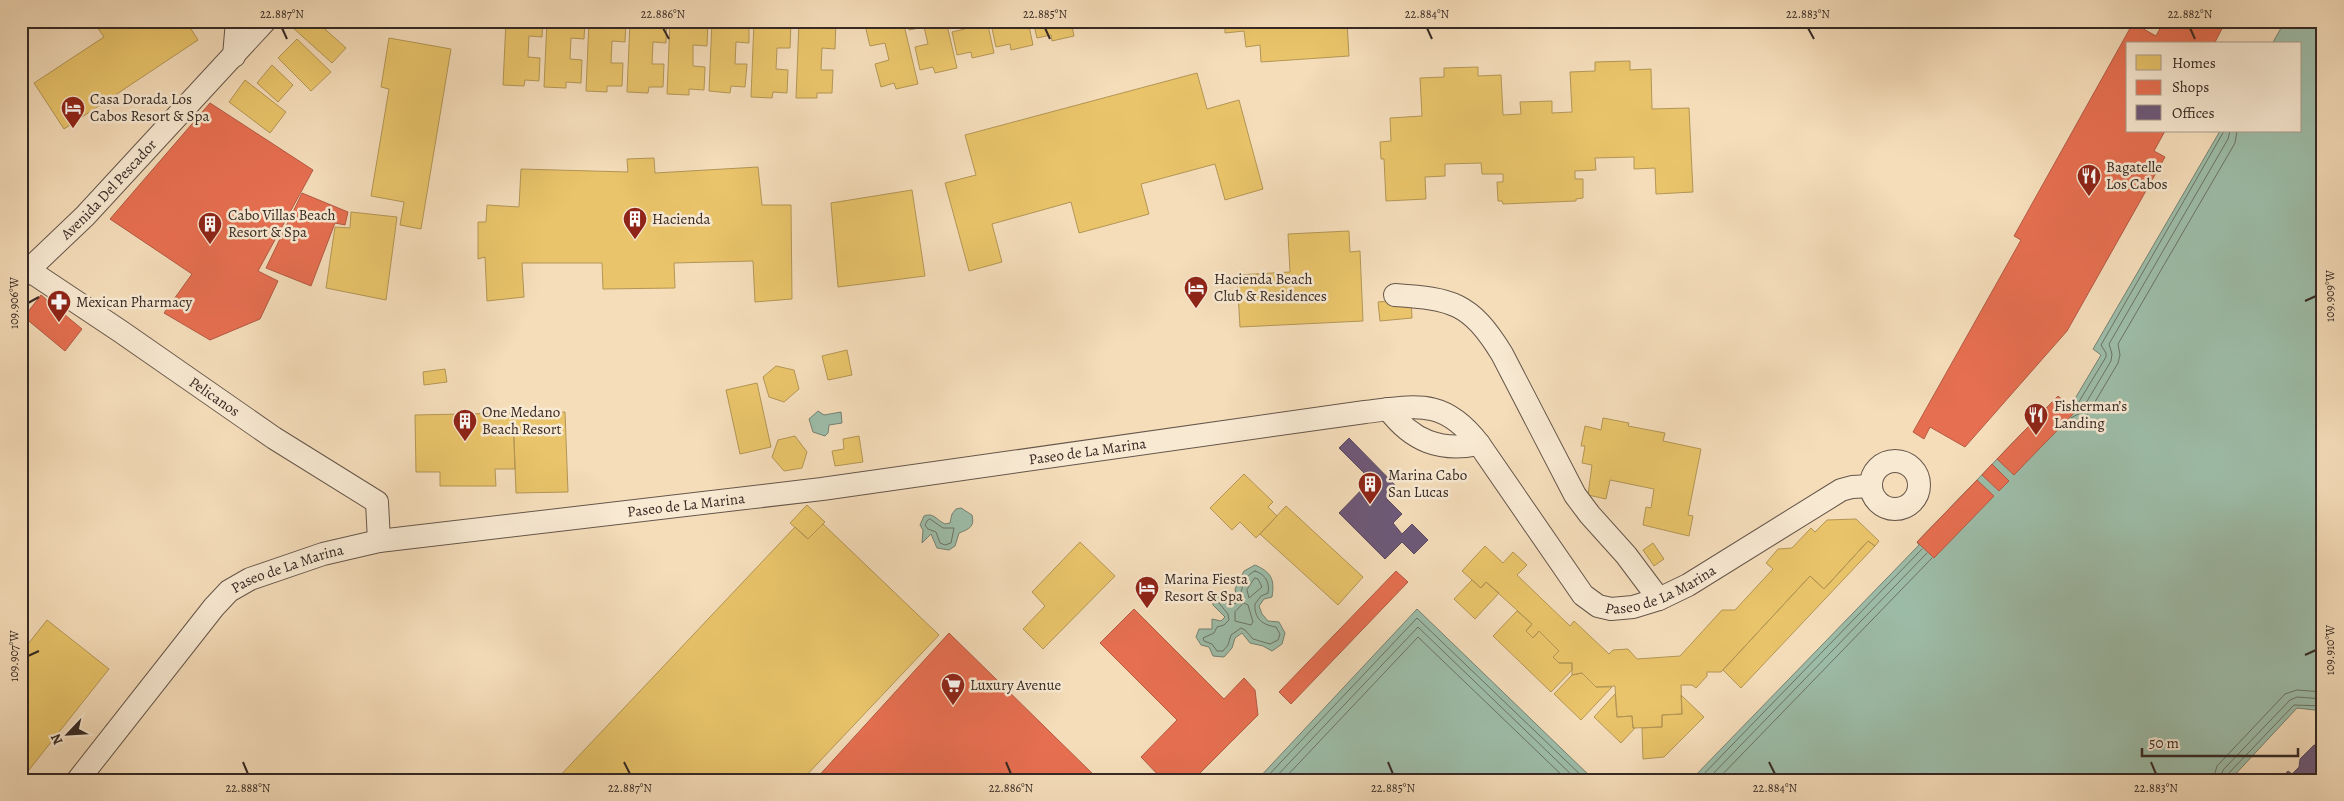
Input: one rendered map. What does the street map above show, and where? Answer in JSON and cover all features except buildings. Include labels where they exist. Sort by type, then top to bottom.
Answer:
[{"type":"street","points":[[234,56],[238,21]]},
{"type":"street","name":"Avenida Del Pescador","points":[[24,270],[85,216],[265,21]]},
{"type":"street","name":"Pelicanos","points":[[24,270],[274,438],[377,502],[379,541]]},
{"type":"street","points":[[1395,295],[1445,300],[1471,315],[1489,334],[1502,354],[1575,495],[1590,515],[1626,555],[1659,599]]},
{"type":"street","name":"Paseo de La Marina","points":[[78,780],[214,607],[229,591],[250,579],[323,554],[379,541],[822,489],[1388,409],[1418,407],[1443,412],[1463,425],[1480,444],[1578,589],[1598,606],[1620,609],[1659,599],[1688,586],[1834,494],[1852,487],[1871,486]]},
{"type":"street","points":[[1388,409],[1400,425],[1428,443],[1462,448],[1480,444]]},
{"type":"water","points":[[2285,21],[2323,21],[2323,711],[2297,708],[2230,780],[1691,780],[1919,545],[1917,542],[2058,396],[2070,407],[2101,355],[2093,349],[2219,132],[2302,132],[2302,42],[2273,42]]},
{"type":"water","points":[[818,411],[824,415],[841,412],[842,423],[829,425],[828,433],[825,436],[813,432],[809,419]]},
{"type":"water","points":[[961,508],[972,515],[973,522],[968,529],[959,533],[955,546],[949,550],[937,548],[931,534],[922,543],[923,530],[920,525],[924,516],[930,515],[945,524],[950,523],[952,514],[956,509]]},
{"type":"water","points":[[1255,565],[1265,570],[1271,577],[1273,585],[1272,597],[1264,599],[1259,606],[1262,614],[1268,621],[1279,622],[1285,633],[1282,644],[1272,651],[1263,646],[1250,643],[1242,633],[1235,638],[1232,648],[1224,657],[1213,656],[1209,647],[1201,645],[1196,637],[1199,629],[1212,629],[1212,619],[1221,621],[1225,617],[1213,605],[1212,598],[1218,593],[1233,600],[1236,594],[1235,589],[1244,571]]},
{"type":"water","points":[[1417,609],[1594,780],[1257,780]]},
{"type":"place","name":"Casa Dorada Los Cabos Resort & Spa","points":[[73,129]]},
{"type":"place","name":"Bagatelle Los Cabos","points":[[2089,197]]},
{"type":"place","name":"Hacienda","points":[[635,240]]},
{"type":"place","name":"Cabo Villas Beach Resort & Spa","points":[[210,245]]},
{"type":"place","name":"Hacienda Beach Club & Residences","points":[[1196,309]]},
{"type":"place","name":"Mexican Pharmacy","points":[[59,323]]},
{"type":"place","name":"Fisherman’s Landing","points":[[2036,436]]},
{"type":"place","name":"One Medano Beach Resort","points":[[465,442]]},
{"type":"place","name":"Marina Cabo San Lucas","points":[[1370,505]]},
{"type":"place","name":"Marina Fiesta Resort & Spa","points":[[1147,609]]},
{"type":"place","name":"Luxury Avenue","points":[[953,706]]}]
